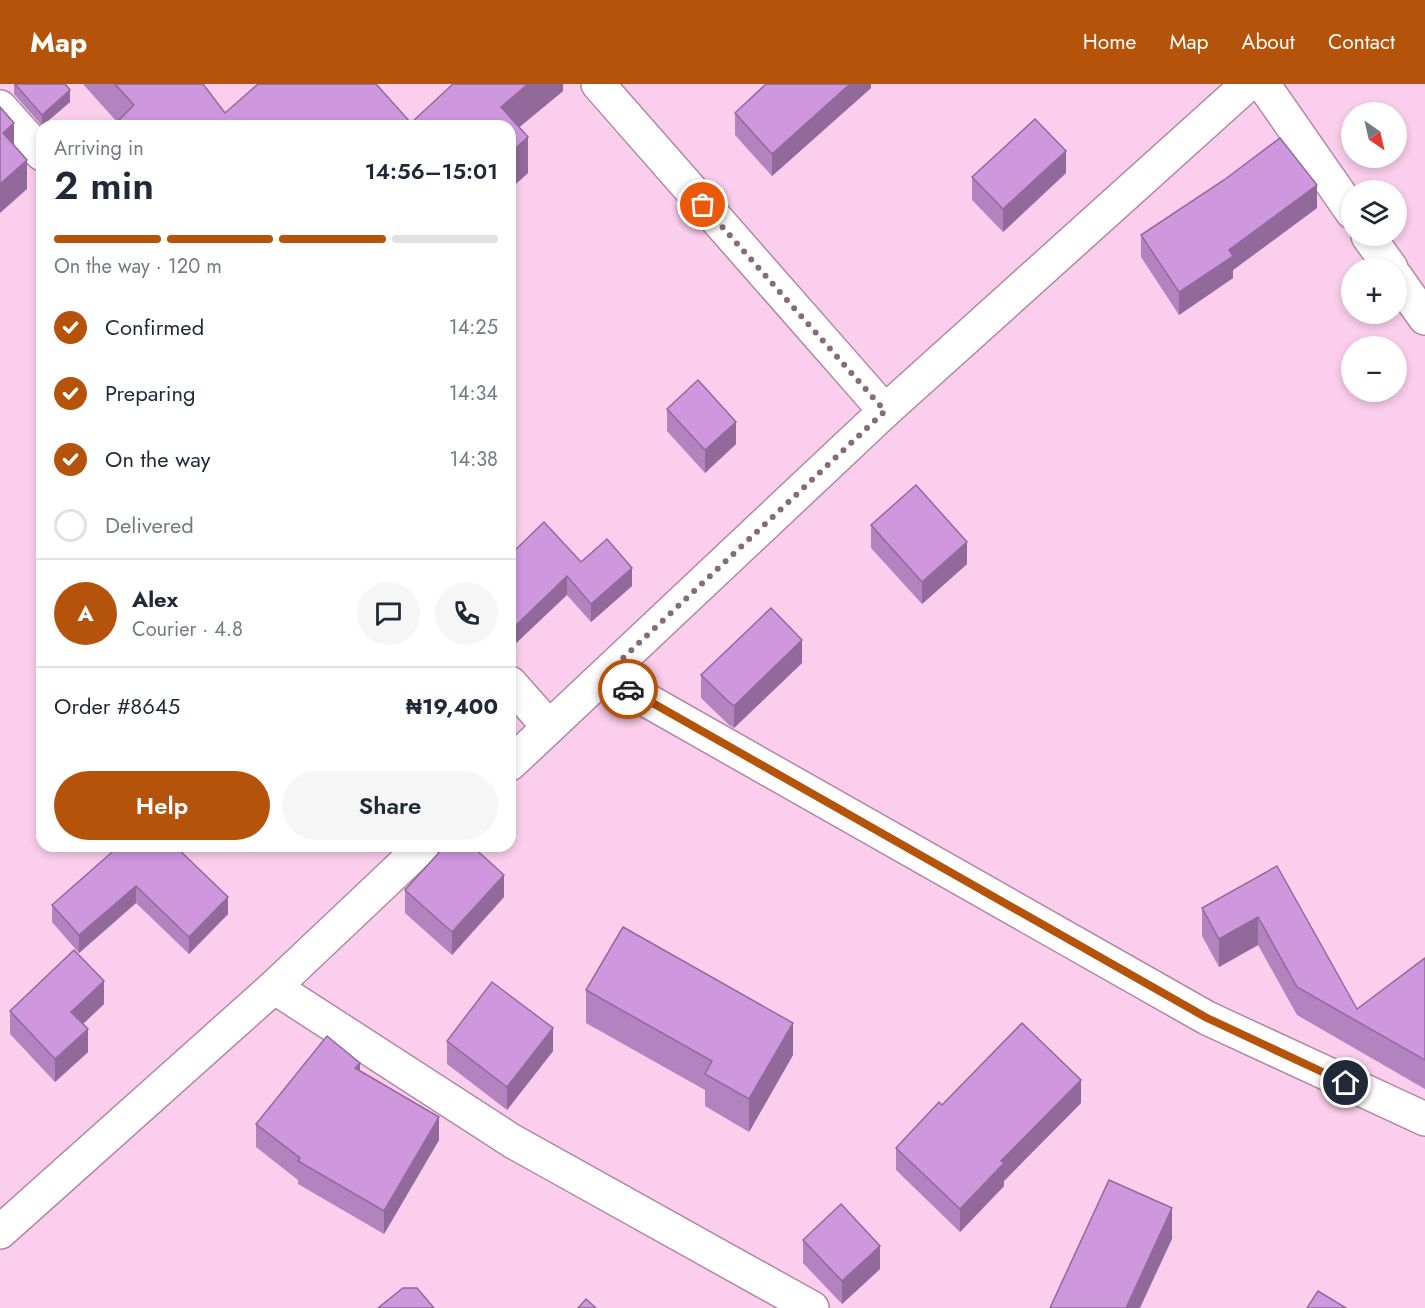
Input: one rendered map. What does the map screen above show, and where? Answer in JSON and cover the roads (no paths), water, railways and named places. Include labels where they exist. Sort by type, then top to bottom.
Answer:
[{"type":"street","points":[[598,84],[885,411]]},
{"type":"street","points":[[516,758],[885,411],[1244,86],[1341,199]]},
{"type":"street","points":[[0,107],[36,147]]},
{"type":"street","points":[[1407,293],[1425,318]]},
{"type":"street","points":[[604,676],[1207,1018],[1425,1119]]},
{"type":"street","points":[[516,690],[549,727]]},
{"type":"street","points":[[0,1232],[274,987],[417,852]]},
{"type":"street","points":[[274,987],[512,1141],[812,1308]]}]
